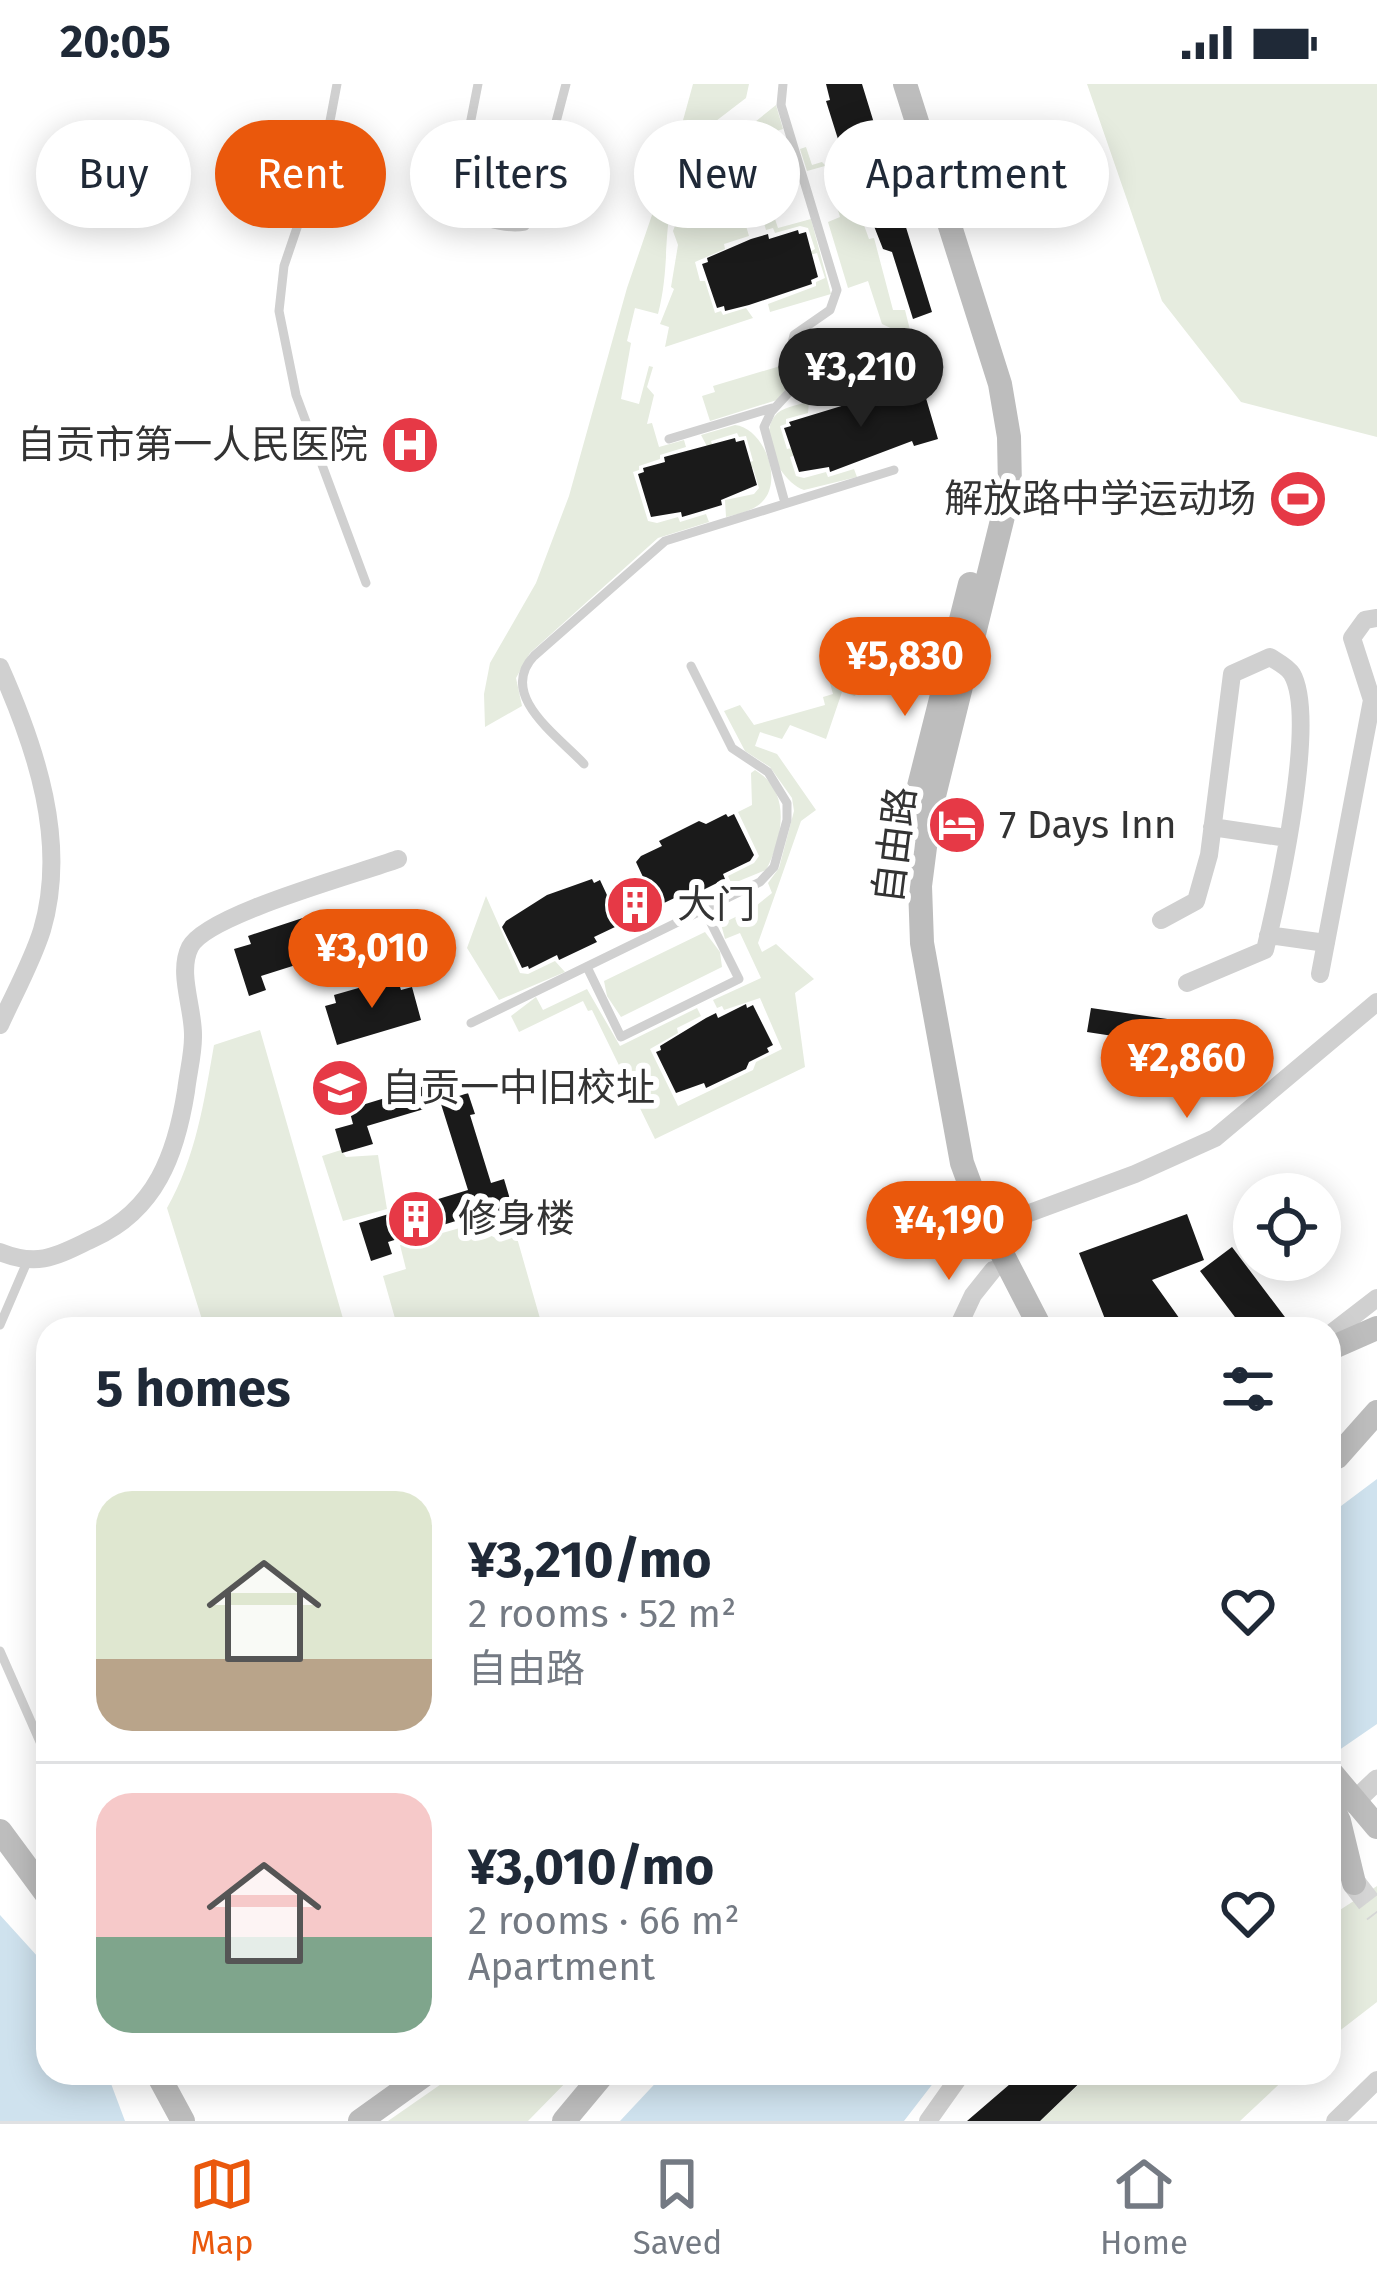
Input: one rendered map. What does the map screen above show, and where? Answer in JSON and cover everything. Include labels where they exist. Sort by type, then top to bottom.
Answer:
[{"type":"main road","name":"自由路","points":[[888,84],[985,386],[994,439],[994,485],[911,814],[905,885],[907,944],[937,1122],[965,1216],[1018,1317]]},
{"type":"main road","name":"自由路","points":[[905,84],[1000,384],[1009,437],[1010,488],[929,816],[920,886],[922,943],[962,1163],[988,1228],[1034,1317]]},
{"type":"main road","points":[[1341,1344],[1377,1328]]},
{"type":"main road","points":[[1341,1451],[1377,1412]]},
{"type":"main road","points":[[1341,1455],[1377,1430]]},
{"type":"main road","points":[[1341,1809],[1377,1827]]},
{"type":"main road","points":[[1341,1822],[1354,1883]]},
{"type":"main road","points":[[0,1832],[36,1864]]},
{"type":"main road","points":[[164,2085],[183,2121]]},
{"type":"main road","points":[[360,2121],[410,2085]]},
{"type":"main road","points":[[565,2121],[594,2085]]},
{"type":"street","points":[[1320,974],[1374,702],[1352,638],[1365,620],[1377,618]]},
{"type":"street","points":[[1161,920],[1196,901],[1213,827],[1232,674],[1270,657],[1292,673],[1302,716],[1287,838],[1265,950],[1187,983]]},
{"type":"street","points":[[0,667],[44,794],[52,854],[41,933],[0,1025]]},
{"type":"street","points":[[1213,827],[1287,838]]},
{"type":"street","points":[[0,1252],[27,1262],[50,1258],[125,1220],[158,1185],[178,1138],[194,1035],[186,962],[200,933],[236,914],[398,859]]},
{"type":"street","points":[[1268,935],[1326,943]]},
{"type":"street","points":[[988,1228],[1136,1174],[1215,1138],[1377,1002]]},
{"type":"street","points":[[963,1317],[993,1270]]},
{"type":"street","points":[[1341,1326],[1377,1298]]},
{"type":"street","points":[[1341,1806],[1377,1780]]},
{"type":"street","points":[[1335,2121],[1377,2080]]},
{"type":"street","points":[[928,2121],[954,2085]]},
{"type":"lane","points":[[337,84],[326,142],[284,266],[280,311],[296,394],[367,583]]},
{"type":"lane","points":[[478,84],[454,206],[512,228],[525,226],[531,217],[566,84]]},
{"type":"lane","points":[[783,84],[781,105],[837,290],[830,310],[794,335],[790,351],[795,384],[766,422],[765,440],[785,503]]},
{"type":"lane","points":[[669,439],[777,406]]},
{"type":"lane","points":[[731,420],[750,423],[765,440]]},
{"type":"lane","points":[[584,764],[526,701],[521,680],[526,664],[662,543],[894,470]]},
{"type":"lane","points":[[471,1023],[772,872],[788,809],[782,792],[768,772],[732,748],[691,666]]},
{"type":"lane","points":[[587,967],[621,1037],[739,979],[704,909]]},
{"type":"lane","points":[[0,1325],[27,1262]]},
{"type":"lane","points":[[0,1651],[36,1733]]},
{"type":"shaded area","points":[[693,84],[749,84],[746,98],[717,120],[683,120]]},
{"type":"shaded area","points":[[1087,84],[1377,84],[1377,437],[1241,402],[1162,301],[1109,148],[1109,120],[1099,120]]},
{"type":"shaded area","points":[[776,105],[780,120],[757,120]]},
{"type":"shaded area","points":[[806,147],[812,165],[822,162],[824,166],[807,171],[800,149]]},
{"type":"shaded area","points":[[811,219],[831,294],[770,312],[768,304],[825,278],[817,253],[797,259],[815,249],[808,228],[800,222]]},
{"type":"shaded area","points":[[648,228],[668,228],[658,314],[635,308],[621,399],[639,404],[649,366],[653,367],[647,387],[654,395],[647,424],[652,423],[659,447],[684,440],[686,447],[660,455],[633,472],[648,521],[678,517],[680,522],[706,514],[709,522],[658,538],[530,653],[516,678],[522,706],[485,727],[490,663],[536,583],[569,496]]},
{"type":"shaded area","points":[[747,228],[749,236],[724,244],[725,249],[695,262],[715,313],[746,308],[753,318],[665,347],[669,327],[660,324],[674,289],[678,245],[673,231]]},
{"type":"shaded area","points":[[830,228],[865,228],[869,239],[874,238],[893,310],[905,310],[912,338],[882,324],[868,281],[848,288]]},
{"type":"shaded area","points":[[787,364],[790,384],[777,400],[710,421],[702,396],[715,392],[713,386]]},
{"type":"shaded area","points":[[809,402],[808,413],[786,419],[780,426],[787,449],[792,448],[795,455],[790,457],[796,476],[826,472],[828,477],[854,469],[857,477],[804,490],[781,470],[771,448],[770,426],[781,411]]},
{"type":"shaded area","points":[[735,425],[755,435],[762,445],[771,482],[758,505],[726,517],[725,500],[754,494],[759,488],[753,468],[733,468],[753,461],[746,436],[737,433],[711,441],[714,451],[710,452],[701,435]]},
{"type":"shaded area","points":[[877,655],[882,668],[903,666],[895,696],[860,686],[855,696],[842,692],[826,739],[790,725],[782,739],[760,732],[755,746],[777,754],[816,810],[801,821],[758,943],[762,952],[776,944],[814,979],[795,993],[805,1067],[655,1139],[592,1010],[583,1001],[519,1032],[511,1016],[536,997],[543,1010],[587,989],[620,1046],[697,1008],[701,1016],[650,1049],[678,1106],[753,1070],[756,1062],[782,1049],[760,998],[724,1010],[713,1000],[761,978],[740,933],[725,939],[721,924],[772,893],[768,883],[779,868],[794,811],[792,798],[770,767],[745,751],[724,711],[740,705],[754,725],[825,705],[823,697],[833,694],[827,672]]},
{"type":"shaded area","points":[[755,770],[775,790],[780,830],[766,870],[739,881],[741,886],[734,889],[728,876],[759,856],[738,812],[752,805],[751,773]]},
{"type":"shaded area","points":[[486,896],[520,973],[555,961],[565,972],[499,1000],[467,948]]},
{"type":"shaded area","points":[[705,932],[720,952],[722,967],[621,1017],[607,996],[604,981]]},
{"type":"shaded area","points":[[260,1030],[343,1317],[201,1317],[167,1208],[192,1149],[214,1045]]},
{"type":"shaded area","points":[[341,1150],[346,1157],[378,1155],[387,1209],[343,1221],[322,1156]]},
{"type":"shaded area","points":[[481,1222],[493,1237],[515,1231],[540,1317],[395,1317],[383,1276],[406,1269],[400,1245]]},
{"type":"shaded area","points":[[1377,1886],[1377,2002],[1341,2030],[1341,1909]]},
{"type":"shaded area","points":[[440,2085],[563,2085],[528,2121],[388,2121]]},
{"type":"shaded area","points":[[1078,2085],[1278,2085],[1240,2121],[1040,2121]]},
{"type":"water","points":[[1377,1479],[1377,1724],[1341,1749],[1341,1506]]},
{"type":"water","points":[[0,1915],[36,1955],[36,2085],[112,2085],[125,2121],[0,2121]]},
{"type":"water","points":[[654,2085],[932,2085],[904,2121],[620,2121]]},
{"type":"building","points":[[826,84],[862,84],[873,120],[832,120],[826,101],[830,100]]},
{"type":"building","points":[[875,228],[906,228],[932,312],[913,319],[892,252],[883,249]]},
{"type":"building","points":[[798,230],[799,234],[806,232],[818,277],[812,284],[749,305],[725,311],[724,306],[717,308],[702,264],[707,258],[751,239]]},
{"type":"building","points":[[907,386],[909,392],[923,388],[938,439],[914,446],[912,441],[830,472],[829,467],[799,472],[784,428],[791,426],[789,422]]},
{"type":"building","points":[[735,438],[736,442],[744,440],[757,485],[699,512],[651,517],[638,474],[643,468],[665,462],[664,457]]},
{"type":"building","points":[[734,814],[754,855],[750,861],[687,898],[685,893],[662,900],[613,924],[615,927],[594,937],[597,942],[559,960],[557,955],[522,968],[502,927],[506,921],[547,895],[592,879],[594,883],[600,880],[613,908],[649,890],[636,862],[662,846],[659,841]]},
{"type":"building","points":[[330,909],[341,944],[319,951],[321,957],[261,976],[266,990],[249,996],[234,949],[251,944],[248,936]]},
{"type":"building","points":[[397,977],[401,990],[412,987],[421,1020],[337,1045],[325,1006],[336,1003],[334,995]]},
{"type":"building","points":[[746,1004],[747,1008],[753,1005],[773,1045],[767,1048],[769,1052],[706,1088],[704,1083],[676,1093],[656,1052],[660,1046],[716,1013],[718,1018]]},
{"type":"building","points":[[1091,1008],[1202,1024],[1198,1049],[1087,1032]]},
{"type":"building","points":[[444,1080],[450,1099],[468,1093],[491,1183],[504,1179],[515,1216],[491,1223],[488,1211],[388,1242],[392,1254],[371,1261],[359,1223],[468,1190],[441,1104],[367,1126],[373,1144],[342,1153],[335,1129],[353,1124],[349,1109]]},
{"type":"building","points":[[1187,1214],[1204,1260],[1152,1280],[1178,1317],[1104,1317],[1079,1253]]},
{"type":"building","points":[[1232,1247],[1233,1281],[1258,1281],[1285,1317],[1235,1317],[1200,1271]]},
{"type":"building","points":[[1009,2085],[1078,2085],[1040,2121],[967,2121]]},
{"type":"tunnel","points":[[1354,1883],[1377,1913]]},
{"type":"place","name":"自贡市第一人民医院","points":[[410,445]]},
{"type":"place","name":"解放路中学运动场","points":[[1298,499]]},
{"type":"place","name":"7 Days Inn","points":[[957,825]]},
{"type":"place","name":"大门","points":[[635,905]]},
{"type":"place","name":"自贡一中旧校址","points":[[340,1088]]},
{"type":"place","name":"修身楼","points":[[416,1219]]}]
